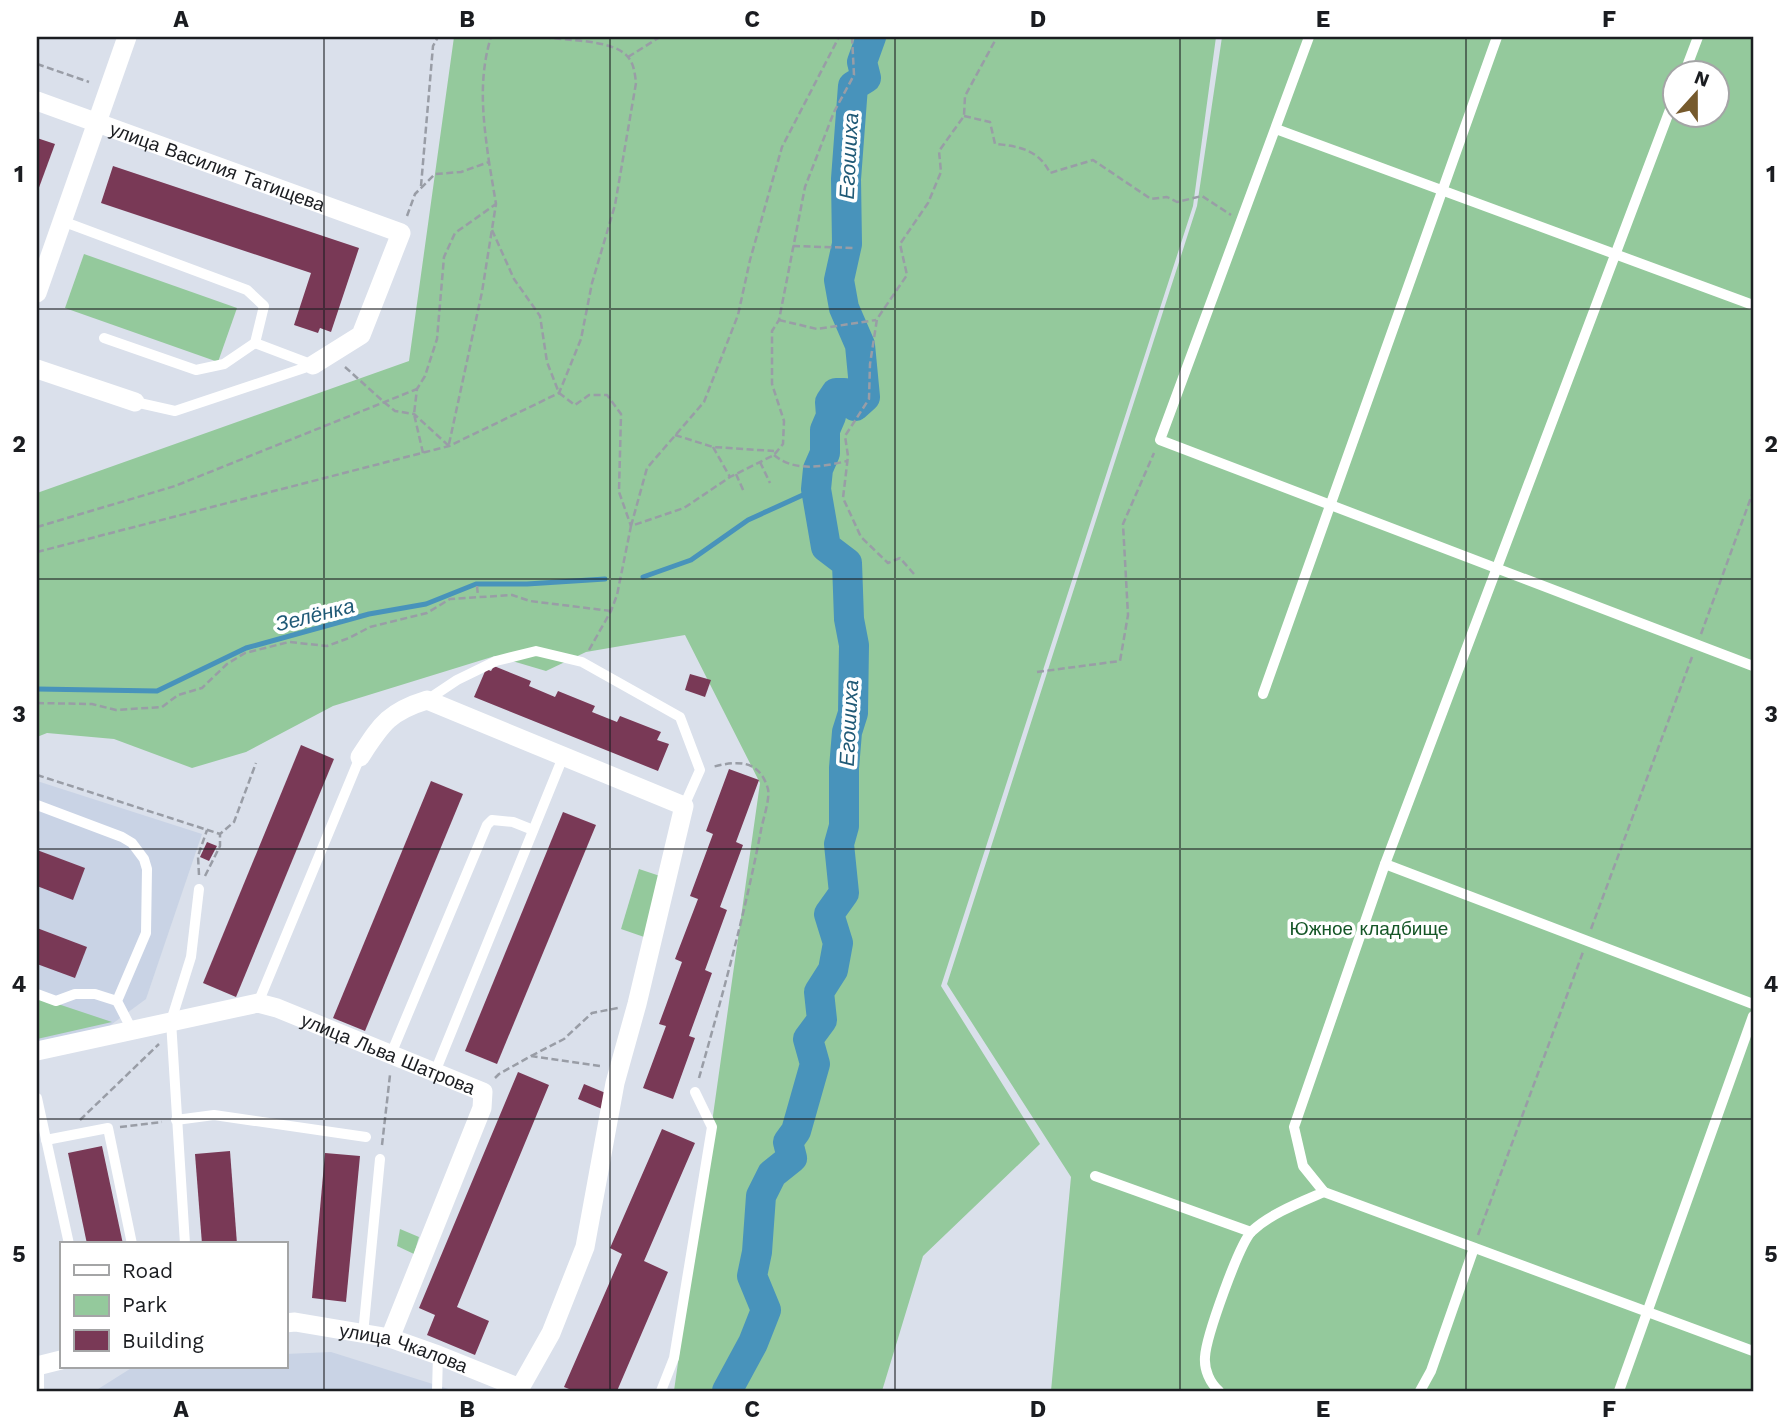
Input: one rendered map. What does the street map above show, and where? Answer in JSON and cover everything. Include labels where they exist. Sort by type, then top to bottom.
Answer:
[{"type":"street","points":[[37,293],[127,37]]},
{"type":"street","name":"улица Василия Татищева","points":[[37,101],[401,233]]},
{"type":"street","points":[[313,365],[361,335],[401,233]]},
{"type":"street","points":[[37,369],[135,402]]},
{"type":"street","points":[[360,757],[383,723],[406,706],[427,700],[684,806],[637,1004],[615,1083],[585,1247],[551,1334],[521,1390]]},
{"type":"street","name":"улица Льва Шатрова","points":[[37,1051],[132,1030],[171,1027],[258,1003],[277,1008],[483,1092],[482,1108],[390,1338]]},
{"type":"street","name":"улица Чкалова","points":[[287,1323],[390,1338],[438,1354],[521,1390]]},
{"type":"street","points":[[38,1366],[60,1360]]},
{"type":"lane","points":[[1309,37],[1160,440],[1753,666]]},
{"type":"lane","points":[[1263,694],[1497,37]]},
{"type":"lane","points":[[1689,60],[1698,37]]},
{"type":"lane","points":[[1276,129],[1753,305]]},
{"type":"lane","points":[[1663,130],[1385,864],[1294,1127],[1303,1166],[1324,1192],[1753,1351]]},
{"type":"lane","points":[[62,221],[247,290],[264,306],[255,343],[224,364],[196,370],[104,338]]},
{"type":"lane","points":[[255,343],[313,365]]},
{"type":"lane","points":[[135,402],[175,411],[313,365]]},
{"type":"lane","points":[[427,700],[457,680],[496,661],[536,650],[582,662],[680,717],[700,769],[684,806]]},
{"type":"lane","points":[[258,1003],[360,757]]},
{"type":"lane","points":[[435,1072],[563,757]]},
{"type":"lane","points":[[37,805],[122,837],[132,843],[144,859],[147,869],[146,933],[117,1001]]},
{"type":"lane","points":[[392,1054],[487,825],[492,820],[507,820],[533,830]]},
{"type":"lane","points":[[1385,864],[1753,1004]]},
{"type":"lane","points":[[185,1242],[171,1027],[191,957],[199,889]]},
{"type":"lane","points":[[37,994],[56,1001],[75,994],[95,993],[117,1001],[132,1030]]},
{"type":"lane","points":[[1619,1391],[1753,1016]]},
{"type":"lane","points":[[661,1391],[674,1358],[712,1126],[695,1092]]},
{"type":"lane","points":[[37,1098],[69,1242]]},
{"type":"lane","points":[[176,1120],[214,1115],[366,1137]]},
{"type":"lane","points":[[46,1140],[108,1128],[132,1242]]},
{"type":"lane","points":[[363,1334],[380,1159]]},
{"type":"lane","points":[[1095,1176],[1251,1232]]},
{"type":"lane","points":[[1219,1391],[1209,1379],[1205,1357],[1222,1293],[1251,1232],[1288,1208],[1324,1192]]},
{"type":"lane","points":[[1420,1391],[1431,1371],[1474,1248]]},
{"type":"lane","points":[[437,1391],[438,1354]]},
{"type":"lane","points":[[38,1366],[39,1391]]},
{"type":"path","points":[[421,188],[433,46],[438,37]]},
{"type":"path","points":[[449,446],[482,292],[496,204],[481,106],[486,52],[491,37]]},
{"type":"path","points":[[37,552],[449,446],[559,393],[581,339],[592,283],[615,205],[636,83],[634,68],[628,57],[617,48],[544,37]]},
{"type":"path","points":[[628,57],[660,37]]},
{"type":"path","points":[[587,654],[617,595],[631,526],[647,468],[704,402],[738,315],[750,260],[782,148],[839,37]]},
{"type":"path","points":[[631,526],[684,508],[730,477],[775,453],[783,444],[784,421],[772,384],[772,331],[779,320],[805,187],[834,112],[854,75],[852,37]]},
{"type":"path","points":[[914,574],[900,558],[888,563],[861,537],[843,498],[848,461],[845,436],[869,399],[870,364],[877,319],[906,275],[900,244],[928,203],[941,172],[939,151],[964,116],[965,96],[997,37]]},
{"type":"path","points":[[37,64],[89,82]]},
{"type":"path","points":[[964,116],[990,122],[995,144],[1018,146],[1044,159],[1050,173],[1093,160],[1151,199],[1167,197],[1177,202],[1202,196],[1241,221]]},
{"type":"path","points":[[401,233],[415,194],[435,174],[461,172],[489,162]]},
{"type":"path","points":[[423,453],[414,414],[417,389],[425,376],[437,339],[444,257],[455,233],[496,204]]},
{"type":"path","points":[[492,230],[514,279],[540,316],[547,362],[559,393],[575,404],[589,395],[607,396],[621,414],[619,492],[631,526]]},
{"type":"path","points":[[793,246],[855,248]]},
{"type":"path","points":[[779,320],[817,328],[877,319]]},
{"type":"path","points":[[331,353],[384,403],[395,411],[414,414],[449,446]]},
{"type":"path","points":[[37,527],[175,486],[417,389]]},
{"type":"path","points":[[675,435],[713,447],[775,453],[783,463],[795,466],[827,466],[848,461]]},
{"type":"path","points":[[1037,672],[1120,661],[1128,615],[1124,524],[1160,440]]},
{"type":"path","points":[[713,447],[730,477]]},
{"type":"path","points":[[760,462],[770,482]]},
{"type":"path","points":[[736,474],[744,492]]},
{"type":"path","points":[[1474,1248],[1753,492]]},
{"type":"path","points":[[477,586],[478,596]]},
{"type":"path","points":[[37,703],[92,704],[116,710],[162,708],[178,695],[202,688],[227,664],[245,653],[289,642],[327,646],[370,626],[427,613],[450,599],[512,595],[530,601],[611,611]]},
{"type":"path","points":[[695,1092],[751,886],[768,790],[760,774],[745,762],[730,762],[700,769]]},
{"type":"path","points":[[199,889],[220,846],[220,834],[234,822],[256,763]]},
{"type":"path","points":[[37,775],[220,834]]},
{"type":"path","points":[[199,889],[198,856],[207,830]]},
{"type":"path","points":[[483,1092],[499,1073],[564,1039],[592,1013],[637,1004]]},
{"type":"path","points":[[62,1136],[171,1027]]},
{"type":"path","points":[[380,1159],[392,1054]]},
{"type":"path","points":[[531,1056],[582,1063]]},
{"type":"path","points":[[108,1128],[176,1120]]},
{"type":"shaded area","points":[[37,781],[202,834],[146,999],[108,1027],[37,1043]]},
{"type":"shaded area","points":[[331,1352],[455,1391],[95,1391],[131,1368],[287,1368],[287,1354]]},
{"type":"green space","points":[[454,37],[1216,37],[1193,206],[941,986],[1040,1144],[923,1256],[882,1391],[674,1391],[760,783],[685,635],[586,652],[546,671],[495,656],[333,706],[246,752],[192,768],[114,739],[47,733],[37,737],[37,493],[409,361]]},
{"type":"green space","name":"Южное кладбище","points":[[1222,37],[1753,37],[1753,1391],[1051,1391],[1071,1177],[947,984],[1197,206]]},
{"type":"green space","points":[[84,254],[237,308],[218,362],[65,308]]},
{"type":"green space","points":[[639,869],[663,877],[647,938],[621,929]]},
{"type":"green space","points":[[37,997],[112,1022],[37,1039]]},
{"type":"green space","points":[[400,1229],[419,1237],[414,1254],[397,1246]]},
{"type":"building","points":[[37,138],[55,144],[37,193]]},
{"type":"building","points":[[113,166],[359,248],[331,332],[320,328],[318,333],[294,325],[311,273],[101,203]]},
{"type":"building","points":[[494,666],[531,681],[529,686],[555,697],[558,691],[595,706],[592,712],[617,722],[620,716],[661,732],[657,740],[669,744],[658,771],[474,697],[486,669],[491,671]]},
{"type":"building","points":[[690,674],[711,680],[705,697],[685,690]]},
{"type":"building","points":[[301,745],[334,759],[236,997],[203,983]]},
{"type":"building","points":[[729,769],[759,780],[736,842],[743,845],[720,907],[727,910],[705,970],[712,973],[689,1036],[695,1038],[673,1099],[643,1088],[666,1026],[659,1024],[682,962],[675,959],[698,899],[690,896],[713,834],[706,831]]},
{"type":"building","points":[[431,781],[463,794],[365,1031],[333,1018]]},
{"type":"building","points":[[563,812],[596,825],[497,1064],[465,1051]]},
{"type":"building","points":[[207,842],[217,846],[209,861],[200,857]]},
{"type":"building","points":[[37,850],[85,868],[73,900],[37,886]]},
{"type":"building","points":[[37,928],[87,947],[75,978],[37,964]]},
{"type":"building","points":[[518,1072],[549,1085],[457,1307],[489,1321],[475,1355],[427,1335],[435,1315],[419,1308]]},
{"type":"building","points":[[584,1084],[608,1094],[602,1109],[578,1099]]},
{"type":"building","points":[[662,1129],[695,1143],[644,1261],[668,1272],[617,1391],[574,1391],[564,1387],[622,1254],[610,1248]]},
{"type":"building","points":[[102,1146],[123,1242],[87,1242],[68,1153]]},
{"type":"building","points":[[230,1151],[237,1242],[202,1242],[195,1154]]},
{"type":"building","points":[[325,1153],[360,1156],[346,1302],[312,1298]]},
{"type":"waterway","name":"Егошиха","points":[[727,1391],[753,1343],[766,1310],[752,1276],[757,1252],[761,1196],[772,1174],[792,1158],[788,1142],[796,1131],[815,1064],[808,1039],[822,1020],[819,992],[833,970],[838,943],[829,914],[844,893],[839,844],[844,826],[847,732],[853,713],[854,645],[849,619],[847,563],[826,547],[816,489],[818,469],[825,453],[825,430],[831,416],[830,402],[836,393],[844,393],[855,406],[865,397],[860,345],[844,308],[839,280],[847,244],[846,179],[853,86],[866,78],[862,62],[871,37]]},
{"type":"waterway","name":"Зелёнка","points":[[643,577],[691,560],[748,520],[816,489]]},
{"type":"waterway","name":"Зелёнка","points":[[37,689],[157,691],[246,648],[369,614],[426,604],[476,584],[605,579]]}]
